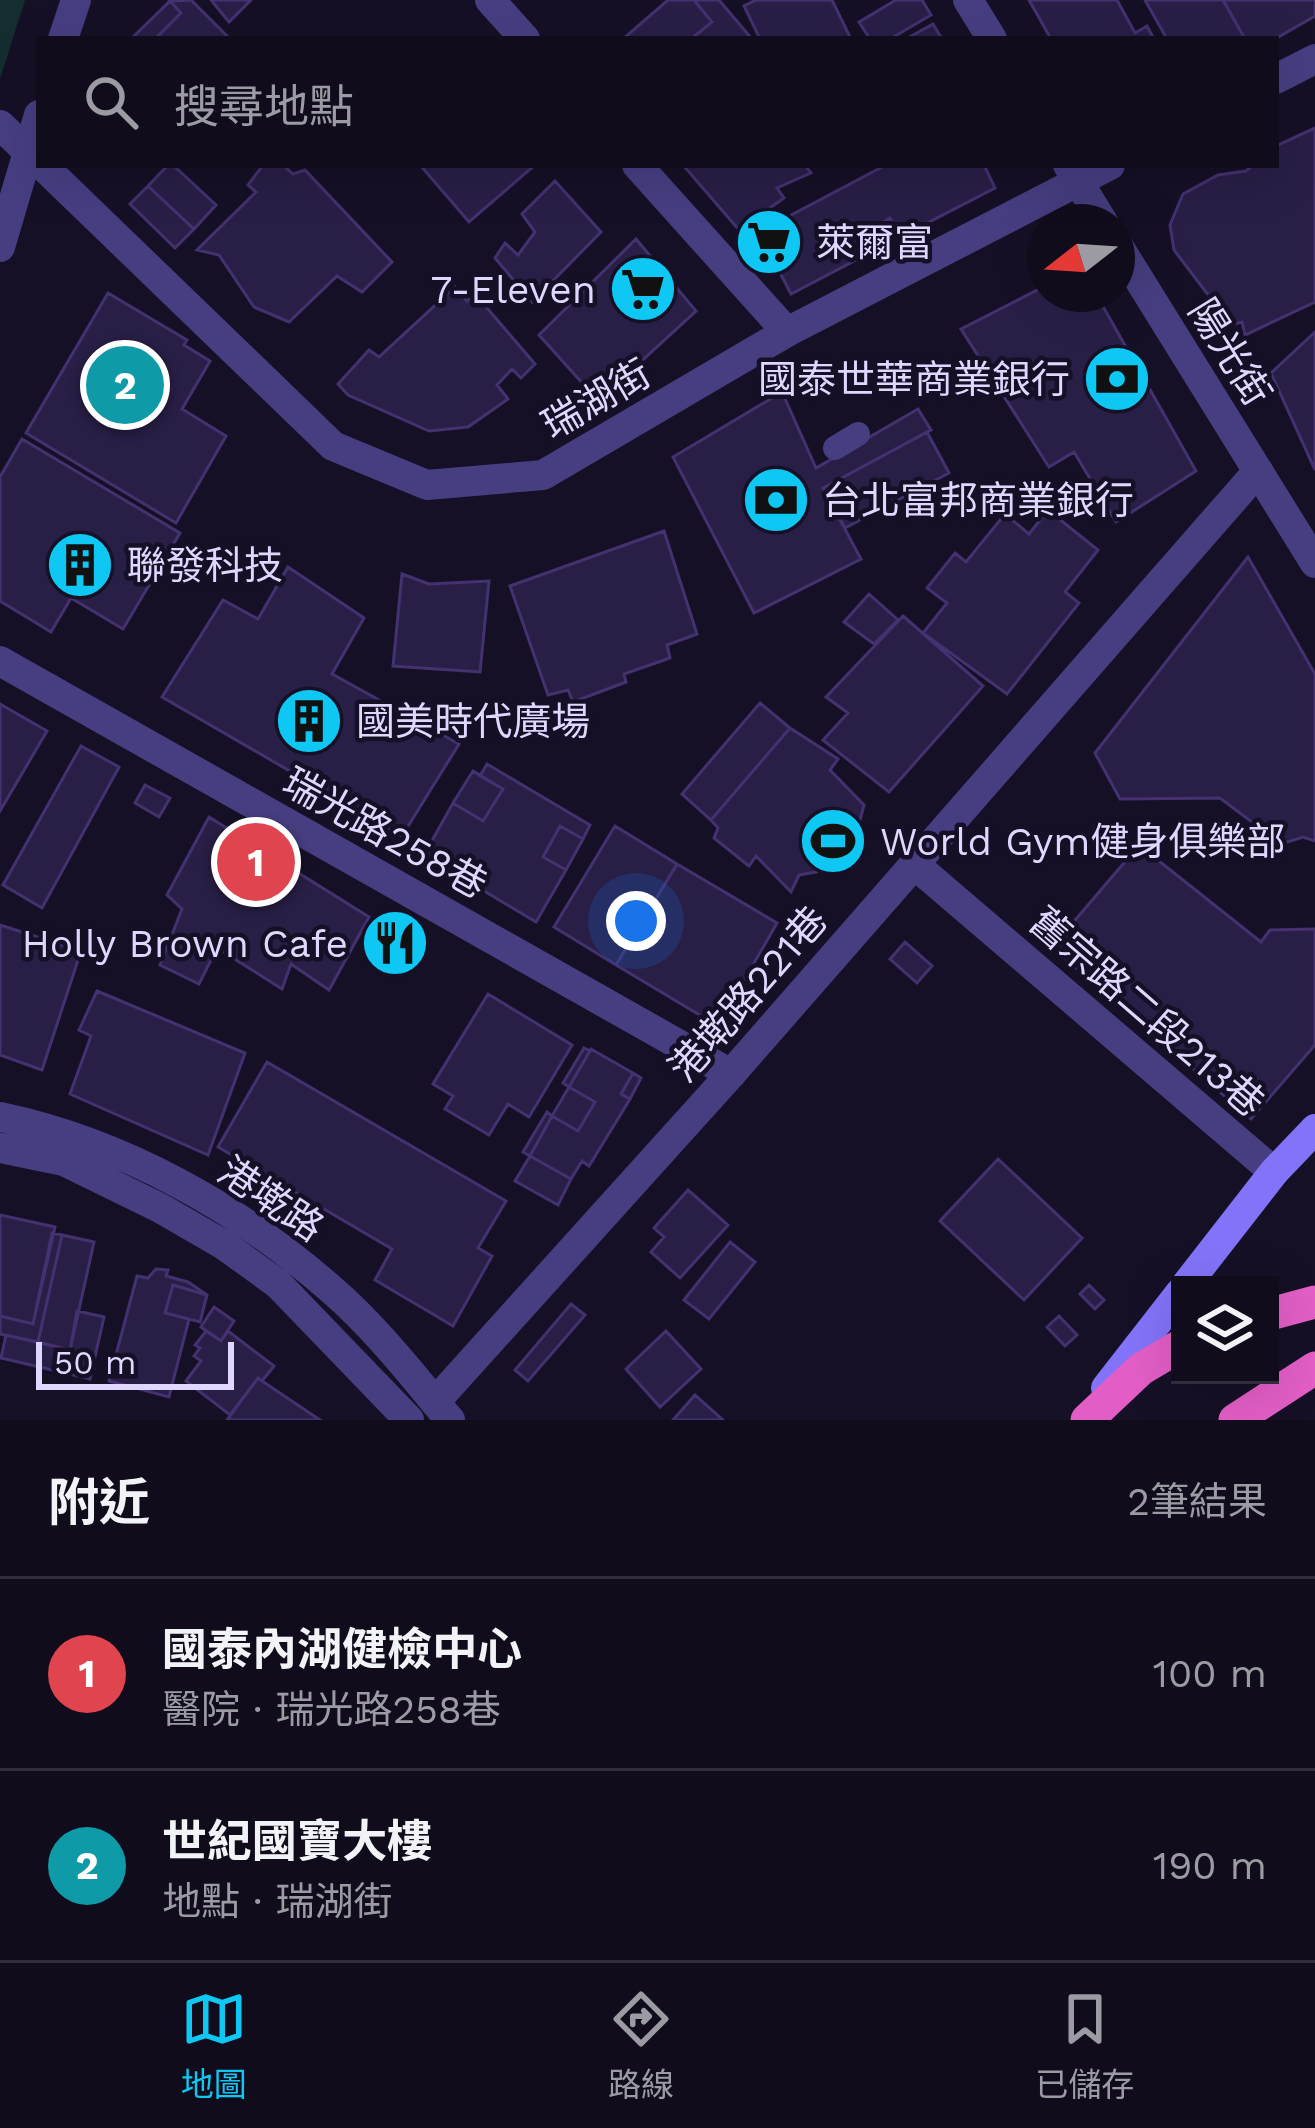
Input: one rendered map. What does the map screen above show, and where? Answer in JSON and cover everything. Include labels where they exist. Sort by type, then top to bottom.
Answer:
[{"type":"highway","points":[[1279,1312],[1315,1302]]},
{"type":"highway","points":[[1084,1420],[1141,1369],[1171,1351]]},
{"type":"highway","points":[[1235,1420],[1315,1368]]},
{"type":"main road","points":[[1193,1276],[1274,1172],[1315,1129]]},
{"type":"main road","points":[[1084,1420],[1171,1305]]},
{"type":"street","points":[[64,36],[76,0]]},
{"type":"street","points":[[490,0],[522,36]]},
{"type":"street","points":[[968,0],[990,36]]},
{"type":"street","points":[[1279,77],[1315,59]]},
{"type":"street","name":"瑞湖街","points":[[0,124],[36,159]]},
{"type":"street","points":[[0,248],[36,162]]},
{"type":"street","name":"瑞湖街","points":[[45,168],[333,446],[427,485],[543,475],[1073,173]]},
{"type":"street","points":[[641,168],[787,332]]},
{"type":"street","points":[[1073,173],[1092,204]]},
{"type":"street","name":"陽光街","points":[[1135,273],[1315,562]]},
{"type":"street","points":[[836,449],[858,434]]},
{"type":"street","name":"港墘路221巷","points":[[431,1414],[1258,471]]},
{"type":"street","name":"瑞光路258巷","points":[[0,661],[731,1074]]},
{"type":"street","name":"舊宗路二段213巷","points":[[914,864],[1274,1172]]},
{"type":"street","name":"港墘路","points":[[0,1118],[153,1170],[253,1226],[335,1293],[431,1414]]},
{"type":"street","name":"港墘路","points":[[0,1148],[64,1161],[224,1245],[278,1284],[431,1414]]},
{"type":"green space","points":[[0,0],[25,0],[0,79]]},
{"type":"building","points":[[191,0],[227,36],[158,36],[181,13],[170,1]]},
{"type":"building","points":[[211,0],[251,0],[229,22]]},
{"type":"building","points":[[668,0],[694,0],[712,22],[695,36],[626,36]]},
{"type":"building","points":[[694,0],[719,0],[749,36],[695,36],[712,22]]},
{"type":"building","points":[[756,0],[832,0],[850,36],[759,36],[744,6]]},
{"type":"building","points":[[896,0],[922,0],[931,15],[895,36],[868,36],[859,22]]},
{"type":"building","points":[[1029,0],[1117,0],[1135,33],[1147,26],[1152,36],[1049,36]]},
{"type":"building","points":[[1145,0],[1223,0],[1243,36],[1165,36]]},
{"type":"building","points":[[1223,0],[1315,0],[1315,16],[1279,37],[1243,36]]},
{"type":"building","points":[[170,1],[181,13],[158,36],[134,36]]},
{"type":"building","points":[[933,24],[940,36],[911,36]]},
{"type":"building","points":[[1315,128],[1315,302],[1245,335],[1242,322],[1231,325],[1174,250],[1170,225],[1183,194],[1218,175],[1279,168],[1279,145]]},
{"type":"building","points":[[165,168],[176,168],[216,205],[194,229],[148,186]]},
{"type":"building","points":[[261,168],[286,168],[293,174],[305,170],[392,262],[362,292],[337,276],[289,322],[254,307],[219,255],[197,250],[256,192],[248,185]]},
{"type":"building","points":[[423,168],[532,168],[469,222]]},
{"type":"building","points":[[686,168],[807,168],[811,173],[777,188],[784,198],[739,230]]},
{"type":"building","points":[[880,168],[985,168],[995,188],[900,237],[890,218],[868,231],[877,249],[791,294],[759,232]]},
{"type":"building","points":[[555,181],[601,232],[532,302],[495,258],[505,243],[518,255],[535,232],[522,214]]},
{"type":"building","points":[[148,186],[194,229],[175,248],[130,204]]},
{"type":"building","points":[[636,239],[696,311],[624,377],[594,396],[539,335]]},
{"type":"building","points":[[455,287],[467,301],[475,294],[535,364],[521,378],[512,369],[497,385],[508,399],[468,427],[429,431],[348,395],[338,384],[369,350],[379,357]]},
{"type":"building","points":[[108,293],[187,340],[184,345],[210,361],[182,409],[226,436],[176,523],[26,433]]},
{"type":"building","points":[[1027,295],[1027,312],[1106,312],[1196,471],[1116,522],[1074,452],[1049,467],[961,329]]},
{"type":"building","points":[[1315,332],[1315,470],[1271,373]]},
{"type":"building","points":[[782,392],[816,468],[918,409],[931,430],[823,488],[861,559],[754,613],[673,457]]},
{"type":"building","points":[[927,432],[949,473],[845,528],[823,488]]},
{"type":"building","name":"聯發科技","points":[[22,439],[180,533],[123,629],[71,598],[51,632],[0,601],[0,477]]},
{"type":"building","points":[[1048,510],[1098,550],[1065,592],[1079,603],[1007,694],[923,633],[947,603],[927,588],[955,553],[966,562],[1005,514],[1029,534]]},
{"type":"building","points":[[664,531],[697,634],[667,645],[670,658],[624,674],[626,682],[573,702],[568,690],[548,695],[510,586]]},
{"type":"building","points":[[1248,557],[1315,674],[1315,841],[1303,837],[1281,844],[1220,798],[1120,799],[1095,753]]},
{"type":"building","name":"國美時代廣場","points":[[288,567],[364,618],[332,674],[459,744],[402,836],[162,697],[223,600],[258,619]]},
{"type":"building","points":[[402,574],[429,584],[489,581],[480,672],[393,666]]},
{"type":"building","points":[[869,594],[898,620],[874,644],[844,622]]},
{"type":"building","points":[[903,616],[983,686],[889,792],[823,740],[848,713],[826,697]]},
{"type":"building","points":[[760,703],[790,728],[711,820],[682,794]]},
{"type":"building","points":[[0,704],[47,731],[0,811]]},
{"type":"building","points":[[790,728],[838,759],[830,770],[864,805],[855,839],[836,860],[816,872],[799,875],[791,892],[756,856],[749,866],[714,838],[718,828],[711,820]]},
{"type":"building","points":[[81,746],[119,767],[42,908],[3,885]]},
{"type":"building","points":[[487,764],[590,825],[583,839],[560,826],[543,857],[566,870],[536,922],[424,855],[453,803],[483,821],[503,789],[480,776]]},
{"type":"building","points":[[473,771],[503,789],[483,821],[453,803]]},
{"type":"building","points":[[145,785],[170,798],[159,817],[135,803]]},
{"type":"building","points":[[209,817],[369,917],[329,990],[291,964],[282,989],[217,948],[199,984],[160,965],[182,909],[167,895]]},
{"type":"building","points":[[560,826],[583,839],[566,870],[543,857]]},
{"type":"building","points":[[615,826],[677,864],[616,965],[554,927]]},
{"type":"building","points":[[1129,857],[1154,857],[1261,942],[1270,930],[1315,929],[1315,1045],[1251,1119],[1052,947]]},
{"type":"building","points":[[677,864],[777,923],[718,1026],[616,965]]},
{"type":"building","points":[[0,925],[81,951],[42,1070],[0,1055]]},
{"type":"building","points":[[905,942],[932,966],[917,983],[890,959]]},
{"type":"building","points":[[97,991],[245,1053],[208,1155],[70,1094],[91,1036],[79,1030]]},
{"type":"building","points":[[488,994],[572,1045],[529,1117],[508,1104],[489,1135],[445,1109],[453,1096],[433,1084]]},
{"type":"building","points":[[584,1048],[590,1051],[569,1087],[563,1083]]},
{"type":"building","points":[[591,1049],[633,1073],[621,1094],[630,1099],[589,1166],[582,1161],[571,1179],[530,1156],[552,1116],[578,1131],[595,1102],[569,1087]]},
{"type":"building","points":[[267,1062],[506,1201],[478,1248],[492,1256],[453,1326],[375,1280],[392,1249],[218,1147]]},
{"type":"building","points":[[633,1073],[641,1078],[630,1099],[621,1094]]},
{"type":"building","points":[[569,1087],[595,1102],[578,1131],[552,1116]]},
{"type":"building","points":[[547,1112],[552,1116],[530,1156],[523,1152]]},
{"type":"building","points":[[530,1156],[571,1179],[558,1205],[515,1181]]},
{"type":"building","points":[[998,1159],[1082,1238],[1024,1300],[940,1221]]},
{"type":"building","points":[[688,1190],[728,1225],[680,1278],[651,1252],[664,1237],[654,1228]]},
{"type":"building","points":[[0,1215],[55,1227],[33,1324],[0,1316]]},
{"type":"building","points":[[52,1233],[62,1235],[38,1342],[0,1334],[0,1316],[33,1324]]},
{"type":"building","points":[[62,1235],[94,1242],[70,1350],[38,1342]]},
{"type":"building","points":[[730,1242],[755,1262],[709,1319],[684,1300]]},
{"type":"building","points":[[156,1269],[168,1270],[166,1276],[188,1282],[207,1295],[173,1285],[165,1313],[189,1319],[169,1397],[109,1381],[137,1276],[148,1278]]},
{"type":"building","points":[[173,1285],[207,1295],[200,1322],[165,1313]]},
{"type":"building","points":[[1089,1285],[1104,1300],[1095,1309],[1080,1294]]},
{"type":"building","points":[[571,1304],[585,1315],[528,1381],[515,1370]]},
{"type":"building","points":[[214,1307],[234,1321],[221,1341],[201,1327]]},
{"type":"building","points":[[77,1311],[104,1317],[90,1379],[1,1358],[6,1335],[70,1350]]},
{"type":"building","points":[[1059,1316],[1077,1335],[1065,1346],[1047,1327]]},
{"type":"building","points":[[206,1331],[221,1341],[228,1331],[274,1366],[262,1381],[258,1378],[230,1415],[186,1381],[201,1361],[194,1356],[200,1348],[195,1345]]},
{"type":"building","points":[[666,1331],[701,1369],[660,1407],[626,1369]]},
{"type":"building","points":[[258,1378],[262,1381],[320,1420],[227,1420]]},
{"type":"building","points":[[695,1395],[723,1420],[673,1420]]},
{"type":"place","name":"萊爾富","points":[[769,242]]},
{"type":"place","name":"7-Eleven","points":[[643,289]]},
{"type":"place","name":"國泰世華商業銀行","points":[[1117,379]]},
{"type":"place","name":"世紀國寶大樓","points":[[125,385]]},
{"type":"place","name":"台北富邦商業銀行","points":[[776,500]]},
{"type":"place","name":"聯發科技","points":[[80,565]]},
{"type":"place","name":"國美時代廣場","points":[[309,721]]},
{"type":"place","name":"World Gym健身俱樂部","points":[[833,841]]},
{"type":"place","name":"國泰內湖健檢中心","points":[[256,862]]},
{"type":"place","name":"Holly Brown Cafe","points":[[395,943]]}]
